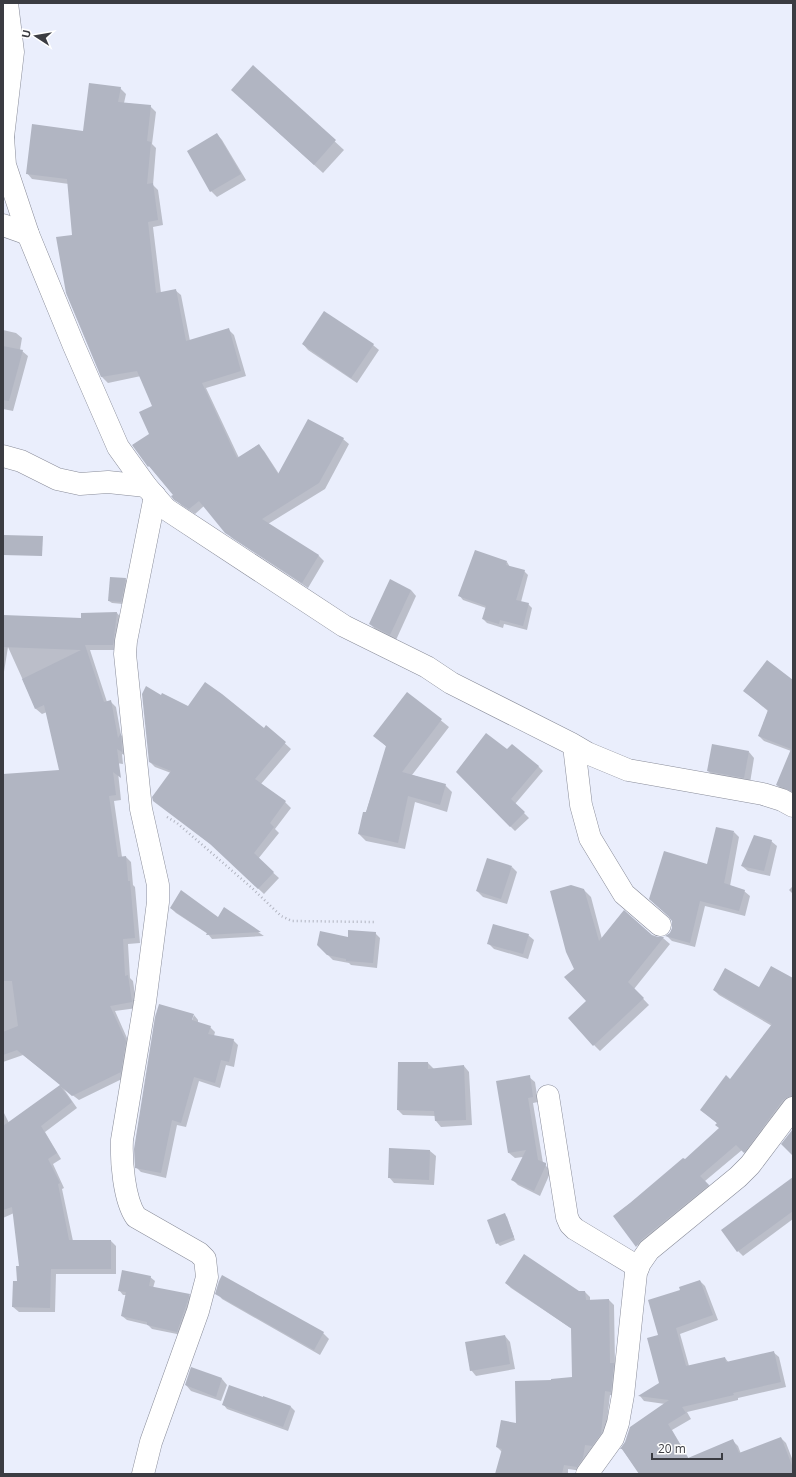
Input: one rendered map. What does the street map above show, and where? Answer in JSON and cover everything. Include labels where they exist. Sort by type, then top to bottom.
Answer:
[{"type":"street","points":[[7,3],[13,52],[3,137],[5,165],[28,234],[71,339],[118,447],[150,491],[166,509],[344,626],[427,668],[451,683],[602,760],[628,770],[763,794],[782,800],[793,806]]},
{"type":"street","points":[[3,225],[28,234]]},
{"type":"street","points":[[3,456],[21,461],[57,479],[80,484],[108,482],[150,491]]},
{"type":"street","points":[[143,1474],[151,1442],[198,1311],[207,1277],[205,1259],[199,1252],[136,1217],[132,1211],[124,1179],[122,1140],[145,1002],[158,902],[158,885],[141,809],[125,654],[150,491]]},
{"type":"street","points":[[574,746],[581,805],[590,838],[624,894],[660,925]]},
{"type":"street","points":[[548,1096],[567,1217],[570,1224],[575,1229],[638,1267]]},
{"type":"street","points":[[587,1474],[613,1438],[618,1423],[623,1395],[634,1288],[640,1263],[649,1250],[738,1177],[750,1165],[793,1108]]},
{"type":"path","points":[[141,809],[177,823],[286,919],[292,921],[376,922]]},
{"type":"building","points":[[253,65],[336,140],[314,165],[231,90]]},
{"type":"building","points":[[89,83],[121,87],[118,102],[151,105],[147,141],[151,142],[147,184],[153,183],[158,220],[148,222],[156,293],[176,289],[186,341],[229,328],[241,371],[202,383],[237,458],[259,444],[278,474],[308,419],[344,438],[319,483],[262,519],[319,555],[302,583],[225,533],[199,501],[189,509],[174,500],[171,496],[173,495],[149,466],[148,467],[132,445],[149,434],[139,412],[152,406],[137,371],[101,377],[66,293],[56,237],[72,235],[67,179],[26,174],[32,124],[83,131]]},
{"type":"building","points":[[217,133],[241,174],[210,192],[187,151]]},
{"type":"building","points":[[324,311],[374,344],[351,378],[302,344]]},
{"type":"building","points":[[3,346],[23,350],[9,401],[3,400]]},
{"type":"building","points":[[3,535],[43,536],[42,556],[3,555]]},
{"type":"building","points":[[475,550],[507,561],[506,565],[525,570],[516,600],[529,603],[523,626],[500,620],[499,624],[482,619],[486,606],[458,596]]},
{"type":"building","points":[[110,577],[126,578],[121,602],[108,601]]},
{"type":"building","points":[[390,579],[411,590],[390,635],[369,624]]},
{"type":"building","points":[[117,612],[113,645],[85,645],[104,702],[111,700],[118,738],[121,733],[122,752],[117,749],[121,778],[113,772],[116,795],[109,796],[118,857],[126,856],[128,881],[130,881],[135,938],[123,939],[125,976],[128,975],[132,1002],[110,1006],[126,1041],[121,1072],[72,1096],[60,1086],[72,1102],[41,1126],[57,1153],[48,1159],[60,1183],[58,1184],[69,1240],[111,1240],[111,1269],[51,1269],[50,1308],[12,1307],[13,1281],[17,1281],[16,1266],[19,1266],[12,1207],[3,1210],[3,1126],[60,1085],[17,1050],[3,1055],[3,1032],[18,1026],[12,981],[3,981],[3,774],[59,770],[44,705],[35,709],[22,679],[81,650],[3,647],[3,615],[81,618],[81,613]]},
{"type":"building","points":[[767,660],[793,680],[793,792],[776,785],[791,749],[758,736],[768,710],[743,691]]},
{"type":"building","points":[[205,682],[264,728],[266,725],[286,742],[255,779],[286,801],[270,823],[274,827],[254,853],[274,872],[258,889],[210,844],[153,801],[152,797],[171,771],[149,762],[142,694],[146,686],[161,695],[162,693],[188,706]]},
{"type":"building","points":[[407,692],[442,719],[402,772],[446,784],[440,805],[408,796],[398,843],[358,834],[363,812],[366,812],[386,746],[373,736]]},
{"type":"building","points":[[486,733],[507,749],[512,744],[539,766],[511,799],[525,812],[510,827],[456,772]]},
{"type":"building","points":[[712,744],[749,751],[744,778],[707,771]]},
{"type":"building","points":[[716,827],[734,831],[724,883],[745,890],[739,911],[700,901],[690,943],[665,936],[670,933],[672,921],[649,899],[664,851],[707,864]]},
{"type":"building","points":[[754,835],[772,840],[764,871],[741,866]]},
{"type":"building","points":[[487,858],[512,866],[501,899],[476,891]]},
{"type":"building","points":[[571,885],[584,889],[599,941],[624,910],[652,935],[664,937],[628,982],[644,998],[593,1046],[568,1018],[586,1001],[564,977],[574,969],[566,952],[550,891]]},
{"type":"building","points":[[181,890],[218,917],[224,907],[261,932],[206,935],[207,933],[170,908]]},
{"type":"building","points":[[493,924],[529,934],[523,954],[487,944]]},
{"type":"building","points":[[348,930],[376,932],[373,963],[346,961],[346,959],[327,955],[317,945],[320,931],[348,937]]},
{"type":"building","points":[[771,966],[793,978],[793,1096],[783,1100],[744,1153],[736,1145],[700,1176],[709,1185],[641,1240],[636,1247],[613,1216],[683,1158],[685,1159],[719,1128],[715,1125],[717,1123],[700,1110],[726,1075],[730,1079],[772,1024],[713,990],[725,968],[759,987]]},
{"type":"building","points":[[159,1004],[194,1014],[192,1020],[211,1026],[208,1034],[234,1039],[229,1062],[221,1060],[215,1083],[194,1077],[181,1123],[172,1120],[161,1173],[135,1168],[134,1149],[155,1017]]},
{"type":"building","points":[[398,1062],[428,1062],[428,1069],[464,1065],[466,1120],[435,1121],[434,1111],[397,1110]]},
{"type":"building","points":[[530,1075],[533,1097],[528,1098],[538,1160],[546,1163],[534,1191],[511,1180],[526,1150],[508,1153],[496,1081]]},
{"type":"building","points":[[793,1129],[793,1156],[781,1144]]},
{"type":"building","points":[[389,1148],[430,1150],[429,1180],[388,1178]]},
{"type":"building","points":[[793,1177],[793,1211],[737,1252],[721,1230]]},
{"type":"building","points":[[505,1213],[514,1237],[496,1244],[487,1220]]},
{"type":"building","points":[[524,1254],[579,1291],[585,1291],[586,1300],[609,1299],[610,1363],[614,1363],[611,1392],[605,1391],[601,1434],[592,1446],[585,1445],[583,1458],[577,1467],[564,1465],[562,1474],[495,1474],[502,1449],[496,1447],[501,1420],[516,1423],[515,1381],[551,1380],[572,1377],[571,1328],[505,1283]]},
{"type":"building","points":[[122,1270],[151,1276],[149,1286],[190,1294],[177,1332],[147,1325],[147,1322],[121,1316],[126,1292],[118,1291]]},
{"type":"building","points":[[222,1275],[324,1332],[314,1350],[215,1294]]},
{"type":"building","points":[[700,1280],[713,1315],[676,1328],[686,1366],[725,1357],[726,1362],[774,1351],[781,1382],[682,1407],[686,1413],[668,1424],[688,1458],[733,1439],[739,1453],[781,1437],[793,1468],[793,1474],[639,1474],[622,1449],[620,1449],[625,1442],[630,1427],[669,1400],[638,1396],[659,1383],[647,1338],[658,1335],[648,1300],[680,1290],[679,1287]]},
{"type":"building","points":[[505,1335],[510,1364],[470,1371],[465,1342]]},
{"type":"building","points":[[191,1367],[222,1378],[216,1397],[185,1385]]},
{"type":"building","points":[[229,1385],[291,1406],[283,1427],[222,1405]]}]
